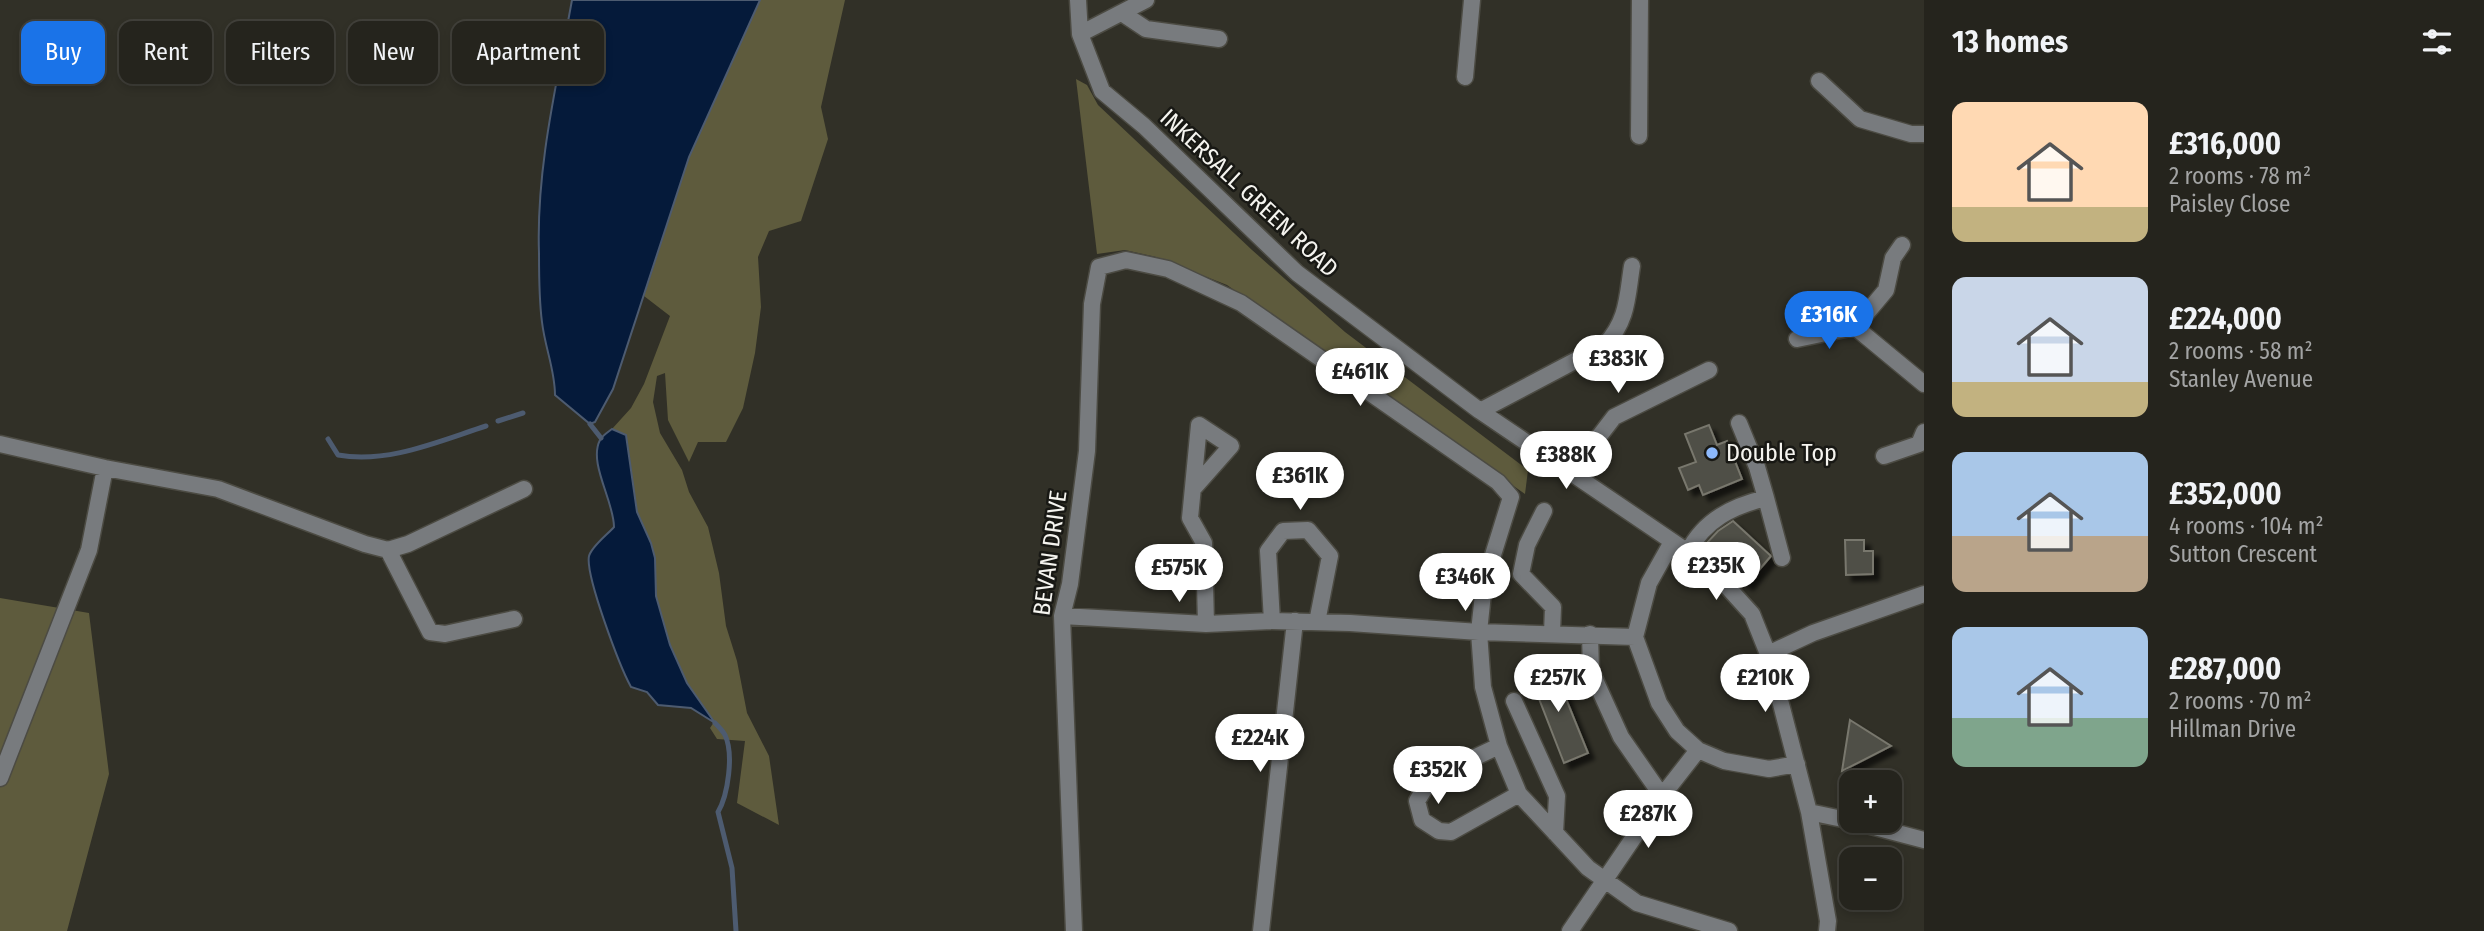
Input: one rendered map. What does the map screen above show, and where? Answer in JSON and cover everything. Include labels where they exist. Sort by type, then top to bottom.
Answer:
[{"type":"street","name":"INKERSALL GREEN ROAD","points":[[1078,0],[1080,34],[1102,91],[1144,126],[1297,274],[1480,411],[1688,552],[1713,571],[1752,614],[1768,654],[1809,812],[1828,922],[1827,931]]},
{"type":"street","points":[[1080,34],[1146,0]]},
{"type":"street","points":[[1465,77],[1472,0]]},
{"type":"street","points":[[1639,136],[1640,0]]},
{"type":"street","points":[[1122,13],[1146,29],[1219,39]]},
{"type":"street","points":[[1819,81],[1860,119],[1911,134],[1924,134]]},
{"type":"street","points":[[1797,339],[1855,327],[1886,290],[1893,258],[1902,244]]},
{"type":"street","name":"BEVAN DRIVE","points":[[1074,931],[1062,616],[1070,584],[1087,451],[1092,304],[1099,267],[1126,260],[1168,269],[1241,303],[1498,482],[1511,496],[1484,584],[1479,632]]},
{"type":"street","points":[[1480,411],[1605,345],[1618,331],[1625,314],[1632,266]]},
{"type":"street","points":[[1855,327],[1924,384]]},
{"type":"street","points":[[1572,473],[1614,417],[1709,370]]},
{"type":"street","points":[[1739,423],[1757,467],[1782,558]]},
{"type":"street","points":[[1884,456],[1919,444],[1924,432]]},
{"type":"street","points":[[0,444],[218,489],[365,544],[388,550],[408,544],[524,489]]},
{"type":"street","points":[[0,778],[89,550],[104,467]]},
{"type":"street","points":[[1193,489],[1190,518],[1204,543],[1206,624]]},
{"type":"street","points":[[1688,552],[1694,540],[1709,523],[1729,510],[1766,498]]},
{"type":"street","points":[[1544,511],[1527,545],[1521,574],[1553,607],[1552,634]]},
{"type":"street","points":[[1272,621],[1268,551],[1283,531],[1308,530],[1330,556],[1317,622]]},
{"type":"street","points":[[1672,542],[1649,583],[1635,637],[1659,703],[1677,731],[1698,750],[1724,761],[1769,769],[1797,764]]},
{"type":"street","points":[[388,550],[430,632],[445,634],[514,619]]},
{"type":"street","points":[[1768,654],[1813,633],[1924,594]]},
{"type":"street","points":[[1062,616],[1206,624],[1295,621],[1479,632],[1635,637]]},
{"type":"street","points":[[1261,931],[1295,621]]},
{"type":"street","points":[[1479,632],[1483,688],[1499,746],[1519,794],[1588,868],[1637,903],[1729,931]]},
{"type":"street","points":[[1590,634],[1591,671],[1621,737],[1662,796]]},
{"type":"street","points":[[1514,701],[1558,796],[1555,833]]},
{"type":"street","points":[[1499,746],[1431,778],[1417,801],[1422,820],[1439,831],[1451,832],[1519,794]]},
{"type":"street","points":[[1570,931],[1662,796],[1698,750]]},
{"type":"street","points":[[1809,812],[1839,818]]},
{"type":"street","points":[[1897,833],[1924,840]]},
{"type":"shaded area","points":[[760,0],[845,0],[821,107],[828,139],[801,221],[769,231],[758,257],[761,307],[755,353],[743,408],[726,442],[698,442],[689,462],[668,420],[665,373],[657,376],[653,402],[660,433],[682,470],[689,492],[708,527],[719,573],[726,626],[737,661],[747,713],[769,756],[779,825],[737,803],[745,741],[717,739],[710,728],[714,722],[687,683],[670,645],[656,596],[645,531],[637,512],[626,435],[612,429],[631,408],[644,384],[670,316],[644,296],[689,157]]},
{"type":"shaded area","points":[[1076,79],[1087,85],[1098,105],[1252,250],[1345,332],[1528,470],[1525,494],[1227,285],[1156,257],[1125,250],[1097,254]]},
{"type":"shaded area","points":[[0,598],[89,613],[109,774],[67,931],[0,931]]},
{"type":"water","points":[[572,0],[760,0],[689,157],[613,389],[595,422],[590,424],[555,395],[543,332],[540,297],[541,189],[556,84],[604,84],[604,21],[568,21]]},
{"type":"water","points":[[612,429],[626,435],[637,512],[655,558],[656,596],[670,645],[687,683],[715,723],[691,708],[658,705],[647,692],[631,687],[604,621],[592,582],[589,556],[614,527],[597,460],[600,440]]},
{"type":"building","name":"Double Top","points":[[1709,425],[1717,445],[1727,441],[1742,479],[1703,495],[1699,485],[1688,490],[1679,468],[1696,462],[1685,434]]},
{"type":"building","points":[[1733,521],[1771,556],[1747,584],[1703,547],[1718,531]]},
{"type":"building","points":[[1845,540],[1864,540],[1864,551],[1873,551],[1873,574],[1846,575]]},
{"type":"building","points":[[1552,664],[1588,753],[1564,763],[1529,673]]},
{"type":"building","points":[[1850,720],[1891,746],[1844,770]]},
{"type":"waterway","points":[[498,421],[523,413]]},
{"type":"waterway","points":[[590,424],[601,438]]},
{"type":"waterway","points":[[328,439],[338,455],[376,456],[413,450],[486,426]]},
{"type":"waterway","points":[[715,723],[728,743],[727,785],[718,812],[732,868],[736,931]]},
{"type":"place","name":"Double Top","points":[[1712,453]]}]
